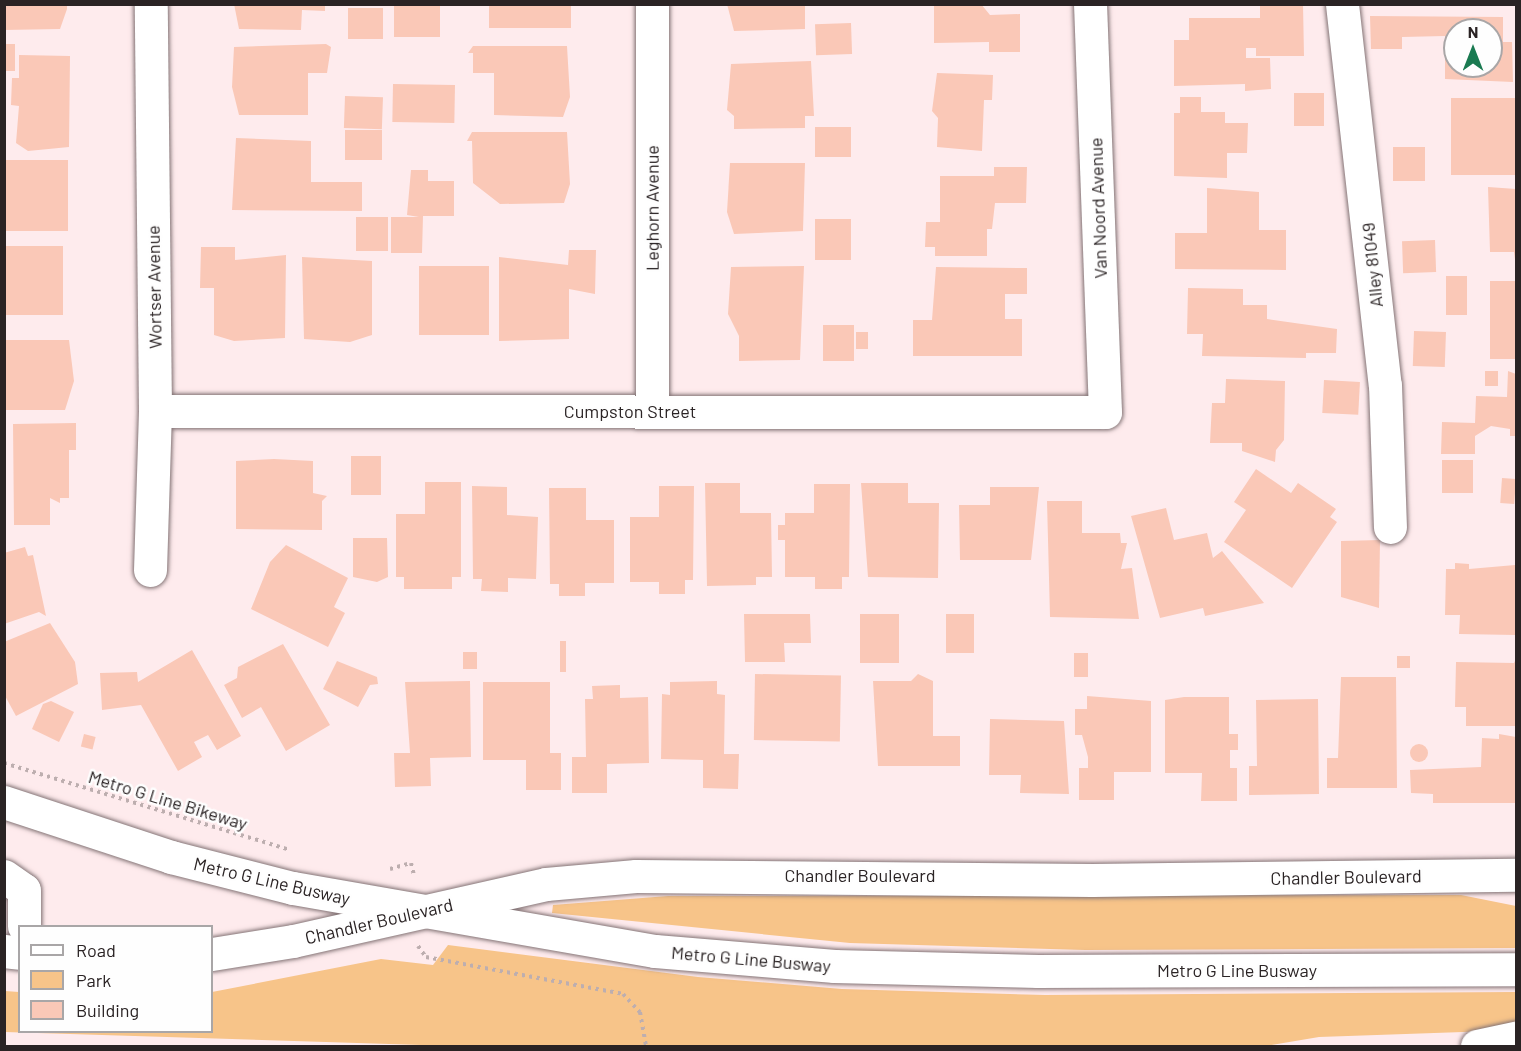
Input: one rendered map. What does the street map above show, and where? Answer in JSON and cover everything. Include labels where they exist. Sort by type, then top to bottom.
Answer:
[{"type":"street","name":"Wortser Avenue","points":[[150,570],[155,411],[151,4]]},
{"type":"street","name":"Leghorn Avenue","points":[[652,4],[652,411]]},
{"type":"street","name":"Van Noord Avenue","points":[[1090,4],[1105,412]]},
{"type":"street","name":"Alley 81049","points":[[1342,4],[1385,385],[1390,527]]},
{"type":"street","name":"Cumpston Street","points":[[155,411],[1105,412]]},
{"type":"street","name":"Metro G Line Busway","points":[[4,802],[171,857],[416,926],[655,951],[834,966],[1516,969]]},
{"type":"street","name":"Chandler Boulevard","points":[[213,954],[293,941],[416,926],[546,884],[636,876],[1092,880],[1516,875]]},
{"type":"street","points":[[4,876],[24,890],[24,925]]},
{"type":"street","points":[[1477,1047],[1516,1038]]},
{"type":"path","name":"Metro G Line Bikeway","points":[[4,763],[294,851]]},
{"type":"path","points":[[416,926],[426,957],[623,994],[640,1012],[646,1047]]},
{"type":"green space","points":[[1461,895],[1516,906],[1516,948],[1085,950],[850,943],[552,913],[553,905],[668,896]]},
{"type":"green space","points":[[448,945],[698,977],[842,989],[1045,995],[1516,992],[1516,1023],[1492,1031],[1319,1037],[1266,1046],[453,1046],[37,1033],[213,1033],[213,992],[381,959],[433,965]]},
{"type":"green space","points":[[5,991],[18,992],[18,1032],[5,1032]]},
{"type":"building","points":[[4,4],[67,4],[67,9],[60,29],[4,30]]},
{"type":"building","points":[[234,4],[325,4],[325,11],[302,10],[301,30],[239,29]]},
{"type":"building","points":[[394,4],[440,4],[440,37],[394,37]]},
{"type":"building","points":[[727,4],[805,4],[805,29],[734,31]]},
{"type":"building","points":[[934,4],[981,4],[990,15],[1020,14],[1020,52],[989,52],[989,42],[934,43]]},
{"type":"building","points":[[1260,4],[1303,4],[1304,56],[1256,56],[1256,48],[1246,48],[1246,58],[1270,58],[1271,89],[1245,91],[1245,84],[1174,86],[1174,40],[1189,40],[1189,18],[1260,18]]},
{"type":"building","points":[[489,5],[571,5],[571,28],[489,28]]},
{"type":"building","points":[[348,8],[383,8],[383,39],[348,39]]},
{"type":"building","points":[[1370,16],[1503,17],[1443,18],[1443,36],[1402,37],[1402,49],[1371,49]]},
{"type":"building","points":[[851,23],[852,54],[816,55],[815,24]]},
{"type":"building","points":[[1503,42],[1512,42],[1513,82],[1445,79],[1503,78]]},
{"type":"building","points":[[4,44],[15,44],[15,71],[4,71]]},
{"type":"building","points":[[326,44],[331,47],[327,73],[308,73],[308,115],[239,115],[232,87],[234,47]]},
{"type":"building","points":[[473,46],[567,46],[570,97],[563,117],[494,115],[494,73],[473,73],[473,53],[468,53]]},
{"type":"building","points":[[19,55],[70,56],[69,147],[28,151],[16,143],[19,106],[11,105],[12,78],[19,78]]},
{"type":"building","points":[[811,61],[814,116],[805,116],[805,128],[734,129],[734,116],[727,110],[731,64]]},
{"type":"building","points":[[937,73],[993,75],[992,100],[984,100],[982,151],[937,147],[938,118],[932,111]]},
{"type":"building","points":[[393,84],[455,85],[454,123],[392,122]]},
{"type":"building","points":[[1294,93],[1324,93],[1324,126],[1294,126]]},
{"type":"building","points":[[345,96],[383,97],[382,129],[344,128]]},
{"type":"building","points":[[1180,97],[1201,97],[1201,112],[1225,112],[1225,123],[1248,123],[1247,153],[1227,153],[1227,178],[1174,176],[1174,113],[1180,113]]},
{"type":"building","points":[[1451,98],[1516,98],[1516,175],[1451,175]]},
{"type":"building","points":[[815,127],[851,127],[851,157],[815,157]]},
{"type":"building","points":[[345,130],[382,130],[382,160],[345,160]]},
{"type":"building","points":[[472,132],[567,132],[570,184],[564,203],[500,204],[473,183],[472,141],[467,141]]},
{"type":"building","points":[[236,138],[311,141],[311,182],[362,182],[362,211],[232,210]]},
{"type":"building","points":[[1393,147],[1425,147],[1425,181],[1393,181]]},
{"type":"building","points":[[4,160],[68,160],[68,231],[4,231]]},
{"type":"building","points":[[730,163],[805,163],[803,231],[734,234],[727,212]]},
{"type":"building","points":[[994,167],[1027,167],[1026,203],[995,203],[992,229],[987,229],[987,256],[935,256],[935,247],[925,247],[926,222],[940,222],[940,176],[994,176]]},
{"type":"building","points":[[411,170],[428,170],[428,181],[454,181],[454,216],[423,216],[422,253],[391,253],[391,217],[419,217],[407,215]]},
{"type":"building","points":[[1488,187],[1516,189],[1516,267],[1514,252],[1490,252]]},
{"type":"building","points":[[1207,188],[1259,192],[1259,230],[1286,230],[1286,270],[1175,269],[1175,233],[1207,233]]},
{"type":"building","points":[[356,217],[388,217],[388,251],[356,251]]},
{"type":"building","points":[[815,219],[851,219],[851,260],[815,260]]},
{"type":"building","points":[[1435,240],[1436,272],[1403,273],[1402,241]]},
{"type":"building","points":[[4,246],[63,246],[63,315],[4,315]]},
{"type":"building","points":[[201,247],[235,247],[235,260],[286,255],[285,338],[234,341],[214,335],[214,288],[200,288]]},
{"type":"building","points":[[569,250],[596,250],[595,294],[569,289],[569,339],[499,341],[499,257],[568,265]]},
{"type":"building","points":[[302,257],[372,261],[372,335],[350,342],[304,339]]},
{"type":"building","points":[[419,266],[489,266],[489,335],[419,335]]},
{"type":"building","points":[[804,266],[800,360],[739,361],[739,336],[728,314],[731,267]]},
{"type":"building","points":[[936,267],[1027,268],[1027,294],[1005,294],[1005,319],[1022,319],[1022,356],[913,356],[913,320],[932,320]]},
{"type":"building","points":[[1446,276],[1467,276],[1467,315],[1446,315]]},
{"type":"building","points":[[1490,281],[1516,281],[1516,359],[1490,359]]},
{"type":"building","points":[[1188,288],[1243,289],[1243,305],[1267,305],[1267,319],[1337,329],[1336,353],[1306,353],[1306,358],[1202,356],[1203,334],[1187,334]]},
{"type":"building","points":[[823,325],[854,325],[854,361],[823,361]]},
{"type":"building","points":[[1414,331],[1446,332],[1445,367],[1413,366]]},
{"type":"building","points":[[856,332],[868,332],[868,349],[856,349]]},
{"type":"building","points":[[4,340],[69,340],[74,381],[65,410],[4,410]]},
{"type":"building","points":[[1485,371],[1498,371],[1498,386],[1485,386]]},
{"type":"building","points":[[1508,371],[1516,374],[1516,436],[1510,436],[1510,429],[1491,426],[1475,436],[1475,454],[1441,454],[1442,422],[1475,423],[1476,396],[1507,397]]},
{"type":"building","points":[[1226,379],[1285,381],[1284,440],[1276,450],[1275,462],[1242,451],[1242,443],[1210,443],[1212,403],[1225,403]]},
{"type":"building","points":[[1324,380],[1360,382],[1358,415],[1322,413]]},
{"type":"building","points":[[76,423],[76,450],[69,450],[69,498],[60,498],[60,503],[50,498],[50,525],[14,525],[13,424]]},
{"type":"building","points":[[351,456],[381,456],[381,495],[351,495]]},
{"type":"building","points":[[274,459],[313,461],[313,493],[327,496],[322,501],[322,530],[236,529],[236,461]]},
{"type":"building","points":[[1442,460],[1473,460],[1473,493],[1442,493]]},
{"type":"building","points":[[1256,469],[1291,493],[1298,483],[1336,509],[1330,517],[1337,522],[1292,588],[1224,542],[1246,510],[1234,502]]},
{"type":"building","points":[[1502,478],[1516,479],[1514,504],[1500,503]]},
{"type":"building","points":[[425,482],[461,482],[461,577],[452,577],[452,589],[404,589],[404,577],[396,577],[396,514],[425,514]]},
{"type":"building","points":[[705,483],[740,483],[740,513],[771,513],[772,577],[756,577],[756,585],[707,586]]},
{"type":"building","points":[[861,483],[908,483],[908,503],[939,503],[938,578],[868,577]]},
{"type":"building","points":[[814,484],[850,484],[849,577],[842,577],[842,589],[815,589],[815,577],[785,577],[785,540],[778,540],[778,525],[785,525],[785,513],[814,513]]},
{"type":"building","points":[[472,486],[507,487],[507,515],[538,517],[536,579],[508,578],[508,592],[481,591],[482,579],[473,579]]},
{"type":"building","points":[[659,486],[694,486],[693,580],[685,580],[685,594],[659,594],[659,582],[630,582],[630,517],[659,517]]},
{"type":"building","points":[[990,487],[1039,487],[1031,560],[960,560],[959,505],[990,505]]},
{"type":"building","points":[[549,488],[586,488],[586,520],[614,520],[614,583],[585,583],[585,596],[559,596],[559,584],[550,584]]},
{"type":"building","points":[[1047,501],[1082,501],[1082,533],[1120,533],[1121,543],[1127,543],[1121,569],[1132,568],[1139,619],[1050,617]]},
{"type":"building","points":[[1166,508],[1174,540],[1207,533],[1213,558],[1222,551],[1264,603],[1205,616],[1203,608],[1160,618],[1131,516]]},
{"type":"building","points":[[353,538],[387,538],[388,577],[377,582],[353,577]]},
{"type":"building","points":[[1380,540],[1379,608],[1341,597],[1341,541]]},
{"type":"building","points":[[286,545],[348,578],[334,607],[345,613],[328,647],[251,609],[270,562]]},
{"type":"building","points":[[25,547],[28,556],[33,555],[46,616],[39,612],[4,624],[4,553]]},
{"type":"building","points":[[1455,563],[1469,564],[1469,569],[1515,565],[1516,635],[1459,634],[1460,615],[1445,615],[1446,569],[1455,569]]},
{"type":"building","points":[[744,614],[810,614],[811,643],[784,643],[785,662],[745,662]]},
{"type":"building","points":[[860,614],[899,614],[899,663],[860,663]]},
{"type":"building","points":[[946,614],[974,614],[974,653],[946,653]]},
{"type":"building","points":[[50,623],[75,662],[78,684],[16,716],[4,694],[4,642]]},
{"type":"building","points":[[560,641],[566,641],[566,672],[560,672]]},
{"type":"building","points":[[283,644],[330,725],[286,751],[261,707],[242,718],[224,685],[237,678],[238,667]]},
{"type":"building","points":[[192,650],[241,736],[217,750],[208,735],[194,742],[202,757],[178,771],[141,705],[102,710],[100,673],[137,672],[138,682]]},
{"type":"building","points":[[463,652],[477,652],[477,669],[463,669]]},
{"type":"building","points":[[1074,653],[1088,653],[1088,677],[1074,677]]},
{"type":"building","points":[[1397,656],[1410,656],[1410,668],[1397,668]]},
{"type":"building","points":[[1516,659],[1516,726],[1466,726],[1466,707],[1455,707],[1456,662],[1514,663]]},
{"type":"building","points":[[337,661],[377,677],[378,684],[370,685],[358,707],[323,689]]},
{"type":"building","points":[[755,674],[841,676],[840,741],[754,740]]},
{"type":"building","points":[[918,674],[933,681],[933,736],[960,736],[960,766],[878,766],[873,681],[911,681]]},
{"type":"building","points":[[1341,677],[1396,677],[1397,788],[1327,788],[1327,758],[1338,758]]},
{"type":"building","points":[[470,681],[471,757],[430,758],[431,786],[395,787],[394,753],[410,753],[405,682]]},
{"type":"building","points":[[717,681],[717,694],[725,695],[724,754],[739,754],[738,789],[703,788],[703,760],[661,759],[662,694],[670,695],[670,682]]},
{"type":"building","points":[[483,682],[550,682],[550,753],[561,753],[561,790],[526,790],[526,760],[483,760]]},
{"type":"building","points":[[620,685],[620,698],[648,697],[649,763],[607,764],[607,793],[572,793],[572,757],[586,757],[585,699],[593,699],[592,686]]},
{"type":"building","points":[[1087,696],[1151,701],[1151,772],[1114,772],[1114,800],[1079,800],[1079,768],[1088,768],[1088,757],[1082,735],[1075,735],[1075,709],[1087,709]]},
{"type":"building","points":[[1184,697],[1229,697],[1229,734],[1238,734],[1238,750],[1230,750],[1230,768],[1237,768],[1237,801],[1201,801],[1202,773],[1165,773],[1165,700]]},
{"type":"building","points":[[1318,699],[1319,794],[1249,795],[1249,766],[1257,766],[1256,700]]},
{"type":"building","points":[[51,701],[74,712],[59,742],[32,729],[43,704]]},
{"type":"building","points":[[990,719],[1064,721],[1069,794],[1020,793],[1021,775],[989,775]]},
{"type":"building","points":[[84,734],[96,737],[92,750],[81,747]]},
{"type":"building","points":[[1499,734],[1516,737],[1516,803],[1433,803],[1433,794],[1411,793],[1410,770],[1481,767],[1482,738],[1499,739]]},
{"type":"building","points":[[1419,744],[1425,747],[1428,753],[1425,759],[1419,762],[1413,759],[1410,753],[1413,747]]}]
